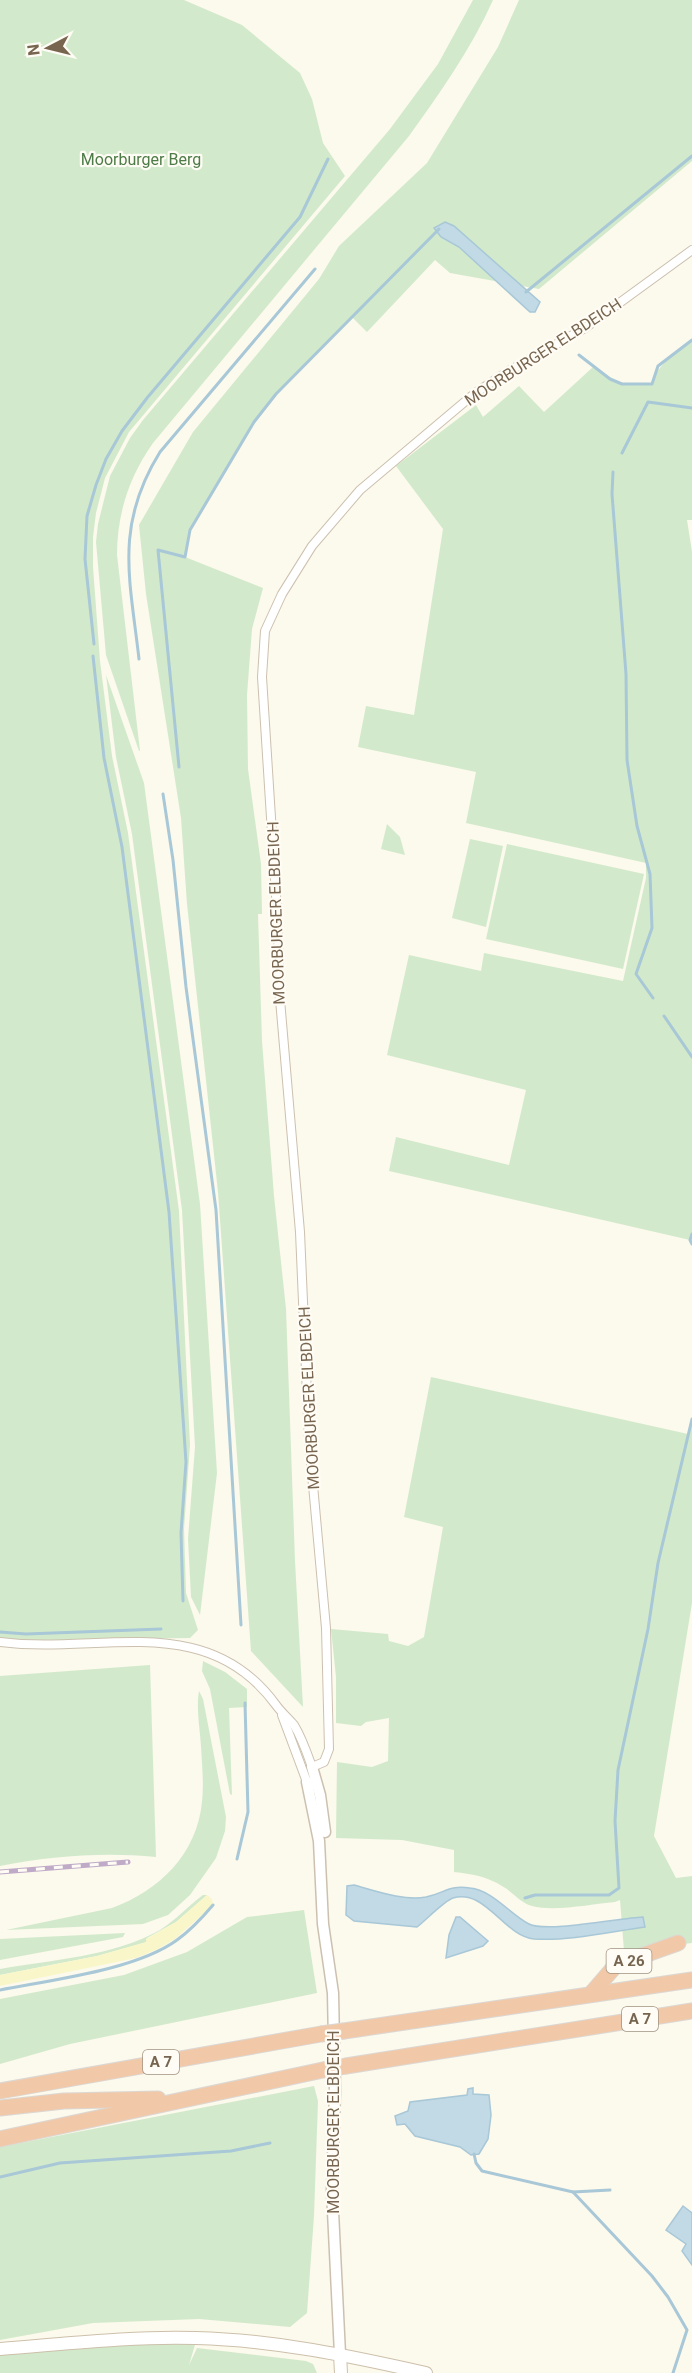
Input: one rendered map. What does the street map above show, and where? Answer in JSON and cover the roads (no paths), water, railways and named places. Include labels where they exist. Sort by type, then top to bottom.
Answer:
[{"type":"highway","name":"A 26","points":[[591,1994],[616,1965],[678,1943]]},
{"type":"highway","name":"A 7","points":[[0,2091],[321,2034],[692,1980]]},
{"type":"highway","name":"A 7","points":[[0,2139],[323,2070],[692,2011]]},
{"type":"highway","name":"A 7","points":[[0,2108],[81,2100],[188,2098]]},
{"type":"main road","points":[[0,2349],[126,2339],[196,2338],[270,2344],[340,2354],[426,2373]]},
{"type":"main road","name":"MOORBURGER ELBDEICH","points":[[340,2354],[341,2373]]},
{"type":"street","name":"MOORBURGER ELBDEICH","points":[[340,2354],[332,2191],[335,2091],[333,1992],[323,1924],[316,1822],[307,1782],[312,1767],[326,1760],[329,1749],[326,1628],[309,1441],[300,1232],[279,988],[278,927],[262,646],[265,631],[282,594],[312,546],[360,490],[474,394],[507,372],[585,328],[692,250]]},
{"type":"street","points":[[0,1642],[31,1645],[168,1643],[199,1648],[216,1655],[251,1676],[298,1733],[312,1767]]},
{"type":"street","points":[[280,1710],[307,1782]]},
{"type":"street","name":"MOORBURGER ELBDEICH","points":[[312,1767],[321,1802],[325,1833],[321,1871]]},
{"type":"water","points":[[445,222],[454,226],[540,302],[535,312],[530,312],[459,247],[441,237],[434,228]]},
{"type":"water","points":[[354,1885],[408,1898],[426,1897],[457,1888],[470,1888],[486,1893],[522,1920],[538,1926],[567,1926],[643,1917],[645,1927],[575,1937],[534,1939],[513,1930],[475,1900],[464,1897],[449,1900],[417,1927],[354,1921],[346,1915],[347,1886]]},
{"type":"water","points":[[456,1917],[460,1917],[488,1941],[483,1946],[446,1958],[449,1935]]},
{"type":"water","points":[[473,2088],[473,2094],[489,2095],[491,2115],[488,2139],[479,2154],[471,2155],[460,2147],[415,2136],[405,2124],[397,2125],[395,2116],[408,2111],[410,2102],[467,2095],[468,2089]]},
{"type":"water","points":[[683,2206],[692,2213],[692,2265],[682,2251],[686,2244],[666,2230]]},
{"type":"waterway","points":[[526,292],[692,156]]},
{"type":"waterway","points":[[94,644],[85,559],[87,516],[106,459],[122,431],[147,398],[300,217],[328,159]]},
{"type":"waterway","points":[[179,767],[158,550],[185,557],[190,530],[254,422],[276,394],[439,229]]},
{"type":"waterway","points":[[139,659],[129,553],[136,504],[146,479],[160,452],[315,269]]},
{"type":"waterway","points":[[579,355],[610,379],[622,384],[652,384],[658,366],[692,340]]},
{"type":"waterway","points":[[622,453],[648,402],[692,408]]},
{"type":"waterway","points":[[613,472],[612,494],[626,674],[627,760],[637,826],[650,874],[652,928],[636,974],[653,998]]},
{"type":"waterway","points":[[93,656],[104,758],[122,847],[169,1212],[186,1462],[181,1533],[183,1601]]},
{"type":"waterway","points":[[163,794],[216,1210],[241,1625]]},
{"type":"waterway","points":[[664,1016],[692,1057]]},
{"type":"waterway","points":[[692,1234],[690,1240],[692,1244]]},
{"type":"waterway","points":[[525,1898],[535,1895],[609,1895],[619,1888],[615,1821],[618,1770],[648,1629],[658,1563],[692,1419]]},
{"type":"waterway","points":[[0,1632],[26,1634],[161,1629]]},
{"type":"waterway","points":[[237,1859],[248,1812],[245,1703]]},
{"type":"waterway","points":[[0,1990],[92,1973],[139,1959],[177,1940],[213,1905]]},
{"type":"waterway","points":[[0,2177],[60,2163],[231,2151],[270,2143]]},
{"type":"waterway","points":[[474,2154],[476,2163],[482,2171],[573,2192],[652,2276],[668,2297],[687,2330],[673,2373]]},
{"type":"waterway","points":[[573,2192],[610,2190]]},
{"type":"railway","points":[[0,1872],[128,1862]]},
{"type":"park label","name":"Moorburger Berg","points":[[141,159]]}]
